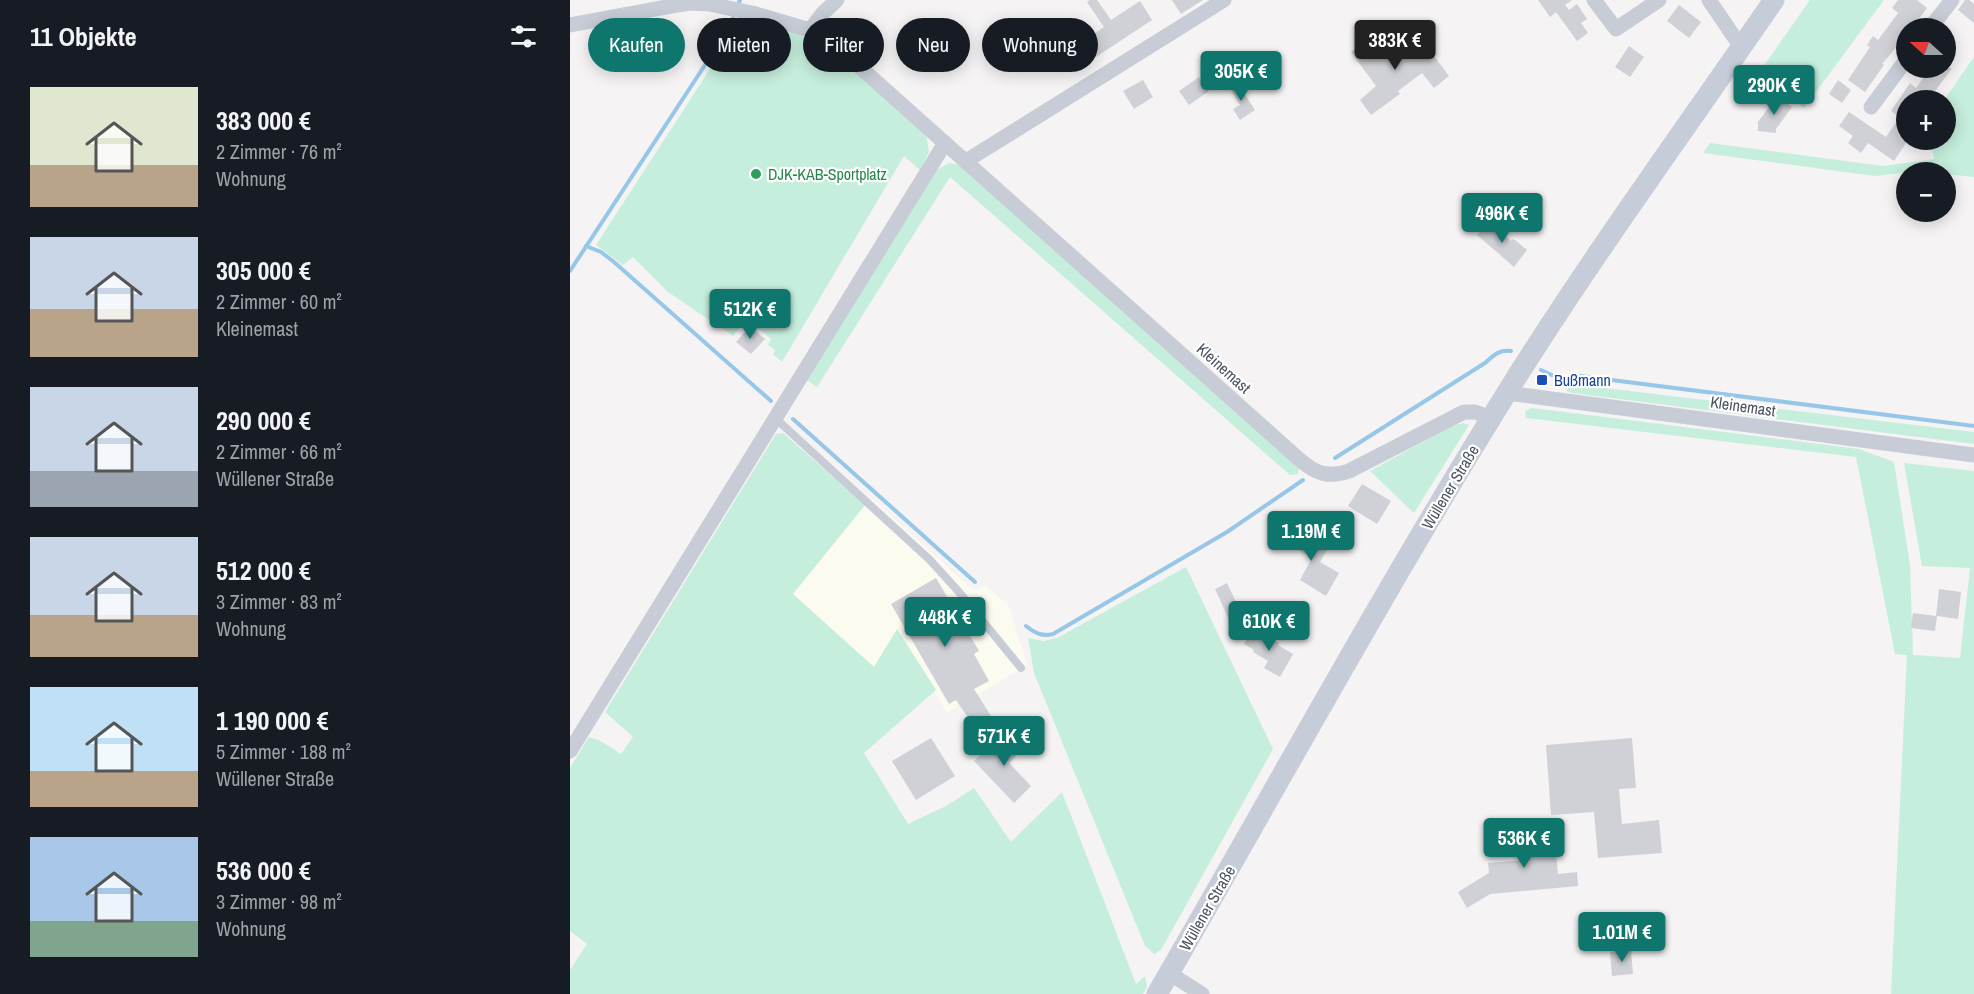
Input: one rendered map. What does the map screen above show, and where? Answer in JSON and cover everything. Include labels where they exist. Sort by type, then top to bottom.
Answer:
[{"type":"main road","name":"Wüllener Straße","points":[[1157,994],[1414,546],[1507,393],[1588,267],[1774,0]]},
{"type":"street","points":[[819,18],[837,0]]},
{"type":"street","points":[[966,161],[1224,0]]},
{"type":"street","points":[[1594,0],[1616,29],[1659,0]]},
{"type":"street","points":[[1709,0],[1741,47]]},
{"type":"street","points":[[1938,18],[1952,0]]},
{"type":"street","name":"Kleinemast","points":[[570,25],[700,3],[752,13],[803,28]]},
{"type":"street","name":"Kleinemast","points":[[865,72],[1300,460],[1319,474],[1338,475],[1349,471],[1464,412],[1475,412],[1492,418]]},
{"type":"street","points":[[1871,106],[1896,73]]},
{"type":"street","points":[[570,751],[945,143]]},
{"type":"street","name":"Kleinemast","points":[[1507,393],[1974,455]]},
{"type":"street","points":[[1169,973],[1202,994]]},
{"type":"lane","points":[[775,418],[930,560],[1021,668]]},
{"type":"shaded area","points":[[871,498],[974,591],[985,585],[1009,606],[1027,665],[947,713],[898,630],[874,667],[793,594]]},
{"type":"green space","points":[[1810,0],[1884,0],[1804,108],[1758,74]]},
{"type":"green space","points":[[791,31],[803,34],[803,72],[856,72],[926,135],[929,152],[920,170],[904,156],[782,362],[773,354],[775,350],[768,345],[771,339],[747,319],[733,336],[668,292],[633,257],[623,265],[596,245],[708,72],[791,72]]},
{"type":"green space","points":[[1974,57],[1974,177],[1956,175],[1956,162],[1912,162],[1934,159],[1932,150],[1956,150],[1956,90],[1951,90]]},
{"type":"green space","points":[[1710,143],[1883,166],[1896,164],[1896,174],[1875,176],[1703,153]]},
{"type":"green space","points":[[949,163],[962,165],[1299,468],[1298,474],[1290,475],[950,177],[817,387],[807,380],[935,171]]},
{"type":"green space","points":[[1571,384],[1974,432],[1974,444],[1572,393],[1566,391]]},
{"type":"green space","points":[[1532,408],[1859,449],[1894,462],[1910,565],[1913,655],[1960,658],[1970,568],[1922,566],[1904,463],[1974,471],[1974,994],[1891,994],[1907,655],[1895,654],[1856,457],[1526,418],[1525,411]]},
{"type":"green space","points":[[1463,423],[1469,425],[1414,513],[1370,471],[1452,426]]},
{"type":"green space","points":[[783,433],[865,505],[793,594],[874,667],[897,629],[936,690],[864,753],[908,824],[948,805],[974,788],[1011,842],[1062,792],[1136,984],[1145,976],[1147,987],[1143,994],[570,994],[570,970],[587,944],[570,931],[570,768],[589,737],[599,740],[621,754],[633,737],[605,712],[776,434]]},
{"type":"green space","points":[[1186,567],[1273,749],[1161,950],[1154,954],[1145,946],[1034,673],[1028,638],[1043,641],[1057,638]]},
{"type":"building","points":[[1097,0],[1111,20],[1140,1],[1152,20],[1098,56],[1098,31],[1104,27],[1087,2]]},
{"type":"building","points":[[1172,0],[1203,0],[1181,14]]},
{"type":"building","points":[[1538,0],[1572,0],[1565,5],[1569,10],[1577,4],[1587,19],[1581,23],[1588,33],[1577,41],[1556,12],[1550,17]]},
{"type":"building","points":[[1898,0],[1917,0],[1927,8],[1920,18],[1896,18],[1896,48],[1882,64],[1884,65],[1865,92],[1848,80],[1870,47],[1867,45],[1873,36],[1878,40],[1898,13],[1892,8]]},
{"type":"building","points":[[1965,0],[1974,4],[1974,23],[1958,10]]},
{"type":"building","points":[[1679,5],[1701,22],[1689,38],[1667,21]]},
{"type":"building","points":[[1376,34],[1395,61],[1422,40],[1449,76],[1434,88],[1422,73],[1398,91],[1400,94],[1371,115],[1360,100],[1376,86],[1351,52]]},
{"type":"building","points":[[1629,46],[1644,57],[1630,77],[1615,67]]},
{"type":"building","points":[[1199,77],[1209,91],[1189,105],[1179,91]]},
{"type":"building","points":[[1923,78],[1945,78],[1936,90],[1905,90],[1910,83],[1916,88]]},
{"type":"building","points":[[1143,80],[1153,97],[1134,109],[1123,91]]},
{"type":"building","points":[[1838,80],[1851,90],[1842,103],[1829,94]]},
{"type":"building","points":[[1236,81],[1255,110],[1240,120],[1233,109],[1240,105],[1228,85]]},
{"type":"building","points":[[1777,96],[1792,107],[1776,129],[1776,133],[1758,131],[1758,122]]},
{"type":"building","points":[[1896,104],[1896,114],[1891,111]]},
{"type":"building","points":[[1849,112],[1886,137],[1896,123],[1896,150],[1901,150],[1894,161],[1868,143],[1861,153],[1848,143],[1853,136],[1839,126]]},
{"type":"building","points":[[1489,222],[1511,241],[1515,240],[1527,250],[1514,267],[1477,235]]},
{"type":"building","points":[[750,326],[765,339],[751,354],[736,342]]},
{"type":"building","points":[[1362,484],[1391,501],[1377,524],[1348,506]]},
{"type":"building","points":[[1291,526],[1304,545],[1308,538],[1327,550],[1320,562],[1339,573],[1326,596],[1300,580],[1312,558],[1289,544],[1285,547],[1277,534]]},
{"type":"building","points":[[936,578],[979,651],[974,654],[989,681],[974,689],[994,721],[978,732],[956,700],[949,704],[891,604]]},
{"type":"building","points":[[1227,583],[1243,623],[1233,628],[1215,589]]},
{"type":"building","points":[[1939,589],[1961,592],[1958,619],[1937,616],[1935,631],[1911,628],[1913,613],[1936,616]]},
{"type":"building","points":[[1253,629],[1279,643],[1278,645],[1293,654],[1280,677],[1264,668],[1268,661],[1244,644]]},
{"type":"building","points":[[1006,731],[1023,749],[1009,763],[1031,786],[1014,803],[974,761]]},
{"type":"building","points":[[931,738],[955,776],[916,800],[892,761]]},
{"type":"building","points":[[1632,738],[1636,788],[1619,789],[1622,824],[1659,820],[1662,853],[1598,858],[1594,812],[1551,815],[1546,745]]},
{"type":"building","points":[[1553,824],[1558,874],[1577,872],[1578,886],[1490,894],[1467,908],[1458,892],[1489,873],[1488,863],[1524,860],[1521,827]]},
{"type":"building","points":[[1631,950],[1633,974],[1612,976],[1610,952]]},
{"type":"waterway","points":[[570,271],[700,72]]},
{"type":"waterway","points":[[586,246],[601,252],[614,262],[771,401]]},
{"type":"waterway","points":[[1335,458],[1496,354],[1511,351]]},
{"type":"waterway","points":[[1541,370],[1554,376]]},
{"type":"waterway","points":[[1580,376],[1974,426]]},
{"type":"waterway","points":[[793,419],[975,582]]},
{"type":"waterway","points":[[1026,626],[1039,634],[1053,634],[1227,532],[1303,480]]},
{"type":"place","name":"DJK-KAB-Sportplatz","points":[[756,174]]},
{"type":"place","name":"Bußmann","points":[[1542,380]]}]
